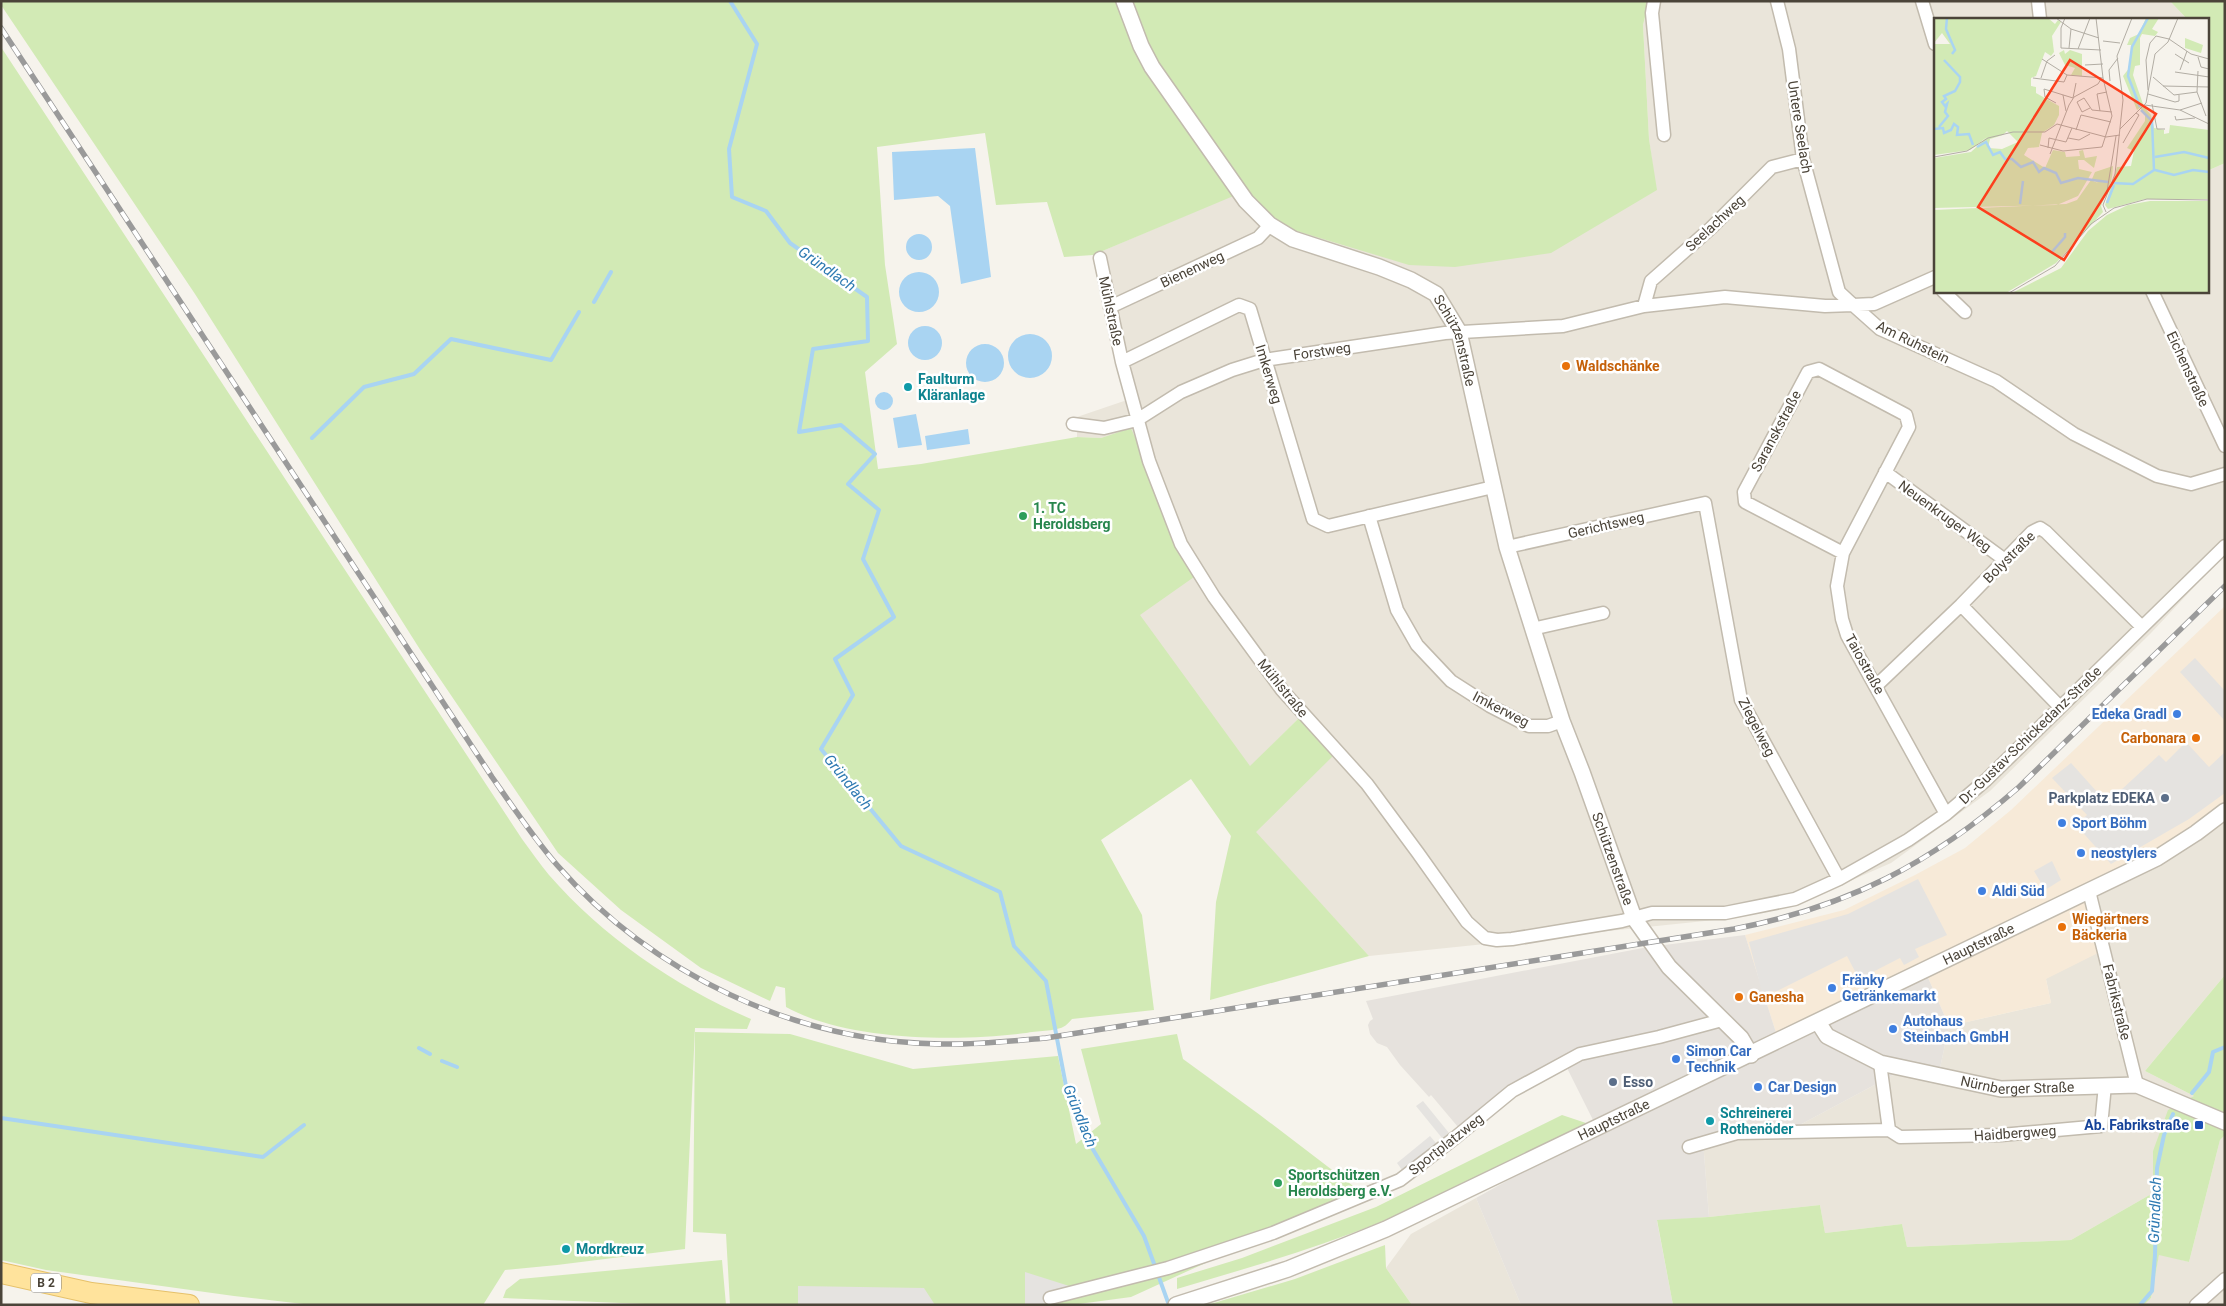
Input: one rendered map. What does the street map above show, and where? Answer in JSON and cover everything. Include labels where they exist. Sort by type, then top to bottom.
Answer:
[{"type":"main road","name":"B 2","points":[[1,1273],[91,1293],[190,1305]]},
{"type":"street","name":"Schützenstraße","points":[[1124,1],[1141,46],[1152,67],[1246,201],[1270,225],[1293,239],[1379,267],[1411,280],[1436,294],[1459,332],[1506,547],[1562,721],[1634,918],[1669,967],[1741,1038],[1751,1055]]},
{"type":"street","points":[[1654,1],[1652,13],[1664,135]]},
{"type":"street","name":"Untere Seelach","points":[[1777,1],[1789,49],[1803,159],[1839,292],[1852,305]]},
{"type":"street","points":[[1922,1],[1934,41]]},
{"type":"street","points":[[2038,1],[2040,18]]},
{"type":"street","name":"Seelachweg","points":[[1644,306],[1651,281],[1711,228],[1772,168],[1803,159]]},
{"type":"street","name":"Bienenweg","points":[[1110,307],[1258,238],[1270,225]]},
{"type":"street","name":"Mühlstraße","points":[[1100,258],[1122,362],[1137,420],[1149,461],[1181,544],[1214,597],[1282,690],[1367,784],[1474,931],[1485,938],[1497,940],[1634,918]]},
{"type":"street","points":[[1459,332],[1563,326],[1644,306],[1725,297],[1825,306],[1874,304],[1934,280]]},
{"type":"street","points":[[1944,292],[1965,312]]},
{"type":"street","name":"Eichenstraße","points":[[2152,292],[2225,446]]},
{"type":"street","name":"Imkerweg","points":[[1122,362],[1239,305],[1250,309],[1313,519],[1328,526],[1493,487]]},
{"type":"street","name":"Am Ruhstein","points":[[1852,305],[1880,329],[1996,381],[2074,434],[2158,476],[2191,484],[2225,474]]},
{"type":"street","name":"Forstweg","points":[[1073,424],[1104,428],[1137,420],[1180,392],[1232,370],[1264,360],[1459,332]]},
{"type":"street","name":"Saranskstraße","points":[[1843,553],[1746,502],[1744,492],[1748,484],[1808,372],[1819,369],[1906,414],[1909,427]]},
{"type":"street","name":"Taiostraße","points":[[1909,427],[1843,553],[1837,586],[1842,619],[1848,635],[1946,814]]},
{"type":"street","name":"Neuenkruger Weg","points":[[1885,472],[2005,560]]},
{"type":"street","name":"Gerichtsweg","points":[[1506,547],[1705,503]]},
{"type":"street","name":"Ziegelweg","points":[[1705,503],[1741,700],[1839,879]]},
{"type":"street","name":"Imkerweg","points":[[1369,516],[1397,610],[1417,645],[1451,681],[1490,706],[1528,726],[1548,726],[1562,721]]},
{"type":"street","name":"Bolystraße","points":[[1876,686],[1961,605],[2032,532],[2040,528],[2142,627]]},
{"type":"street","name":"Dr.-Gustav-Schickedanz-Straße","points":[[1634,918],[1652,913],[1725,913],[1795,900],[1839,879],[1908,840],[1946,814],[1986,780],[2225,546]]},
{"type":"street","points":[[1961,605],[2060,707]]},
{"type":"street","points":[[1532,629],[1603,613]]},
{"type":"street","name":"Hauptstraße","points":[[1176,1305],[1288,1270],[1386,1229],[2157,858],[2196,833],[2225,811]]},
{"type":"street","name":"Fabrikstraße","points":[[2089,890],[2138,1085]]},
{"type":"street","name":"Sportplatzweg","points":[[1050,1298],[1144,1275],[1273,1233],[1400,1180],[1512,1091],[1580,1054],[1659,1037],[1722,1020]]},
{"type":"street","name":"Nürnberger Straße","points":[[1818,1022],[1827,1036],[1880,1063],[2001,1089],[2138,1085],[2225,1122]]},
{"type":"street","points":[[1880,1063],[1890,1130]]},
{"type":"street","name":"Haidbergweg","points":[[1689,1148],[1736,1133],[1890,1130],[1900,1137],[2001,1135],[2101,1126],[2105,1085]]},
{"type":"street","points":[[2196,1305],[2225,1279]]},
{"type":"shaded area","points":[[1649,1],[2170,1],[2186,18],[1934,18],[1934,292],[2208,292],[2208,171],[2225,163],[2225,554],[2151,633],[1990,791],[1891,863],[1795,905],[1724,919],[1369,956],[1255,832],[1332,756],[1299,718],[1250,767],[1139,615],[1131,429],[1101,438],[1077,437],[1077,417],[1127,400],[1093,255],[1243,191],[1656,190],[1649,139],[1643,25]]},
{"type":"shaded area","points":[[2225,606],[2225,809],[2196,831],[2087,889],[2102,951],[2046,979],[2051,1003],[1949,1026],[1926,973],[1778,1039],[1745,935],[1844,910],[1965,848],[2011,810]]},
{"type":"shaded area","points":[[2195,658],[2225,691],[2225,721],[2180,672]]},
{"type":"shaded area","name":"Parkplatz EDEKA","points":[[2186,742],[2209,767],[2225,752],[2225,793],[2189,819],[2111,864],[2076,825],[2087,815],[2052,778],[2071,763],[2107,803],[2159,755],[2166,762]]},
{"type":"shaded area","points":[[2225,809],[2225,975],[2145,1071],[2194,1096],[2153,1151],[2153,1193],[2071,1240],[1907,1247],[1902,1224],[1825,1233],[1820,1205],[1709,1217],[1703,1141],[1796,1127],[1895,1074],[1940,1068],[1949,1026],[2051,1003],[2046,979],[2087,889]]},
{"type":"shaded area","points":[[2052,861],[2061,880],[2045,890],[2034,871]]},
{"type":"shaded area","points":[[1918,879],[1947,935],[1915,949],[1919,957],[1904,965],[1900,958],[1859,979],[1847,956],[1777,991],[1762,992],[1749,942],[1848,914]]},
{"type":"shaded area","points":[[1745,935],[1778,1039],[1926,973],[1949,1026],[1940,1068],[1895,1074],[1796,1127],[1703,1141],[1709,1217],[1657,1221],[1673,1305],[1521,1305],[1476,1198],[1598,1130],[1566,1066],[1458,1127],[1431,1095],[1429,1097],[1400,1065],[1387,1047],[1377,1043],[1370,1034],[1368,1025],[1373,1019],[1366,1001],[1648,947]]},
{"type":"shaded area","points":[[1423,1101],[1449,1133],[1442,1138],[1416,1106]]},
{"type":"shaded area","points":[[2225,1135],[2225,1305],[2144,1305],[2151,1298],[2159,1254],[2189,1262],[2220,1140]]},
{"type":"shaded area","points":[[1430,1136],[1436,1143],[1402,1170],[1397,1163]]},
{"type":"shaded area","points":[[1476,1198],[1521,1305],[1412,1305],[1386,1268],[1411,1234]]},
{"type":"shaded area","points":[[1025,1272],[1085,1291],[1052,1299],[1057,1303],[1023,1305],[1025,1304]]},
{"type":"shaded area","points":[[798,1286],[924,1288],[935,1305],[798,1305]]},
{"type":"green space","points":[[1,1],[1649,1],[1643,25],[1649,139],[1657,190],[1551,253],[1455,267],[1409,265],[1280,226],[1243,192],[1093,255],[1064,257],[1047,202],[996,205],[985,133],[877,147],[885,265],[897,344],[865,372],[878,469],[921,464],[1077,437],[1101,438],[1131,428],[1194,577],[1140,615],[1250,766],[1299,718],[1333,756],[1256,832],[1369,956],[1210,1000],[1216,902],[1231,836],[1191,779],[1101,840],[1142,915],[1154,1010],[1072,1019],[1064,1026],[1056,1029],[999,1036],[936,1038],[903,1036],[871,1033],[840,1027],[811,1018],[786,1007],[785,988],[776,986],[770,1001],[701,968],[621,910],[558,853],[421,651],[195,294],[1,5]]},
{"type":"green space","points":[[2170,1],[2225,1],[2225,163],[2208,171],[2208,18],[2186,18]]},
{"type":"green space","points":[[1,47],[522,839],[542,866],[570,898],[642,958],[695,992],[751,1019],[747,1029],[695,1028],[685,1249],[505,1270],[483,1305],[312,1305],[46,1270],[1,1260]]},
{"type":"green space","points":[[2225,975],[2225,1135],[2220,1140],[2189,1262],[2159,1255],[2151,1298],[2144,1305],[1673,1305],[1657,1220],[1709,1217],[1820,1205],[1825,1233],[1902,1224],[1907,1247],[2071,1240],[2153,1193],[2153,1151],[2168,1110],[2194,1096],[2145,1071]]},
{"type":"green space","points":[[695,1032],[790,1034],[913,1069],[1058,1056],[1076,1144],[1101,1124],[1081,1049],[1177,1034],[1183,1059],[1361,1192],[1131,1297],[1071,1305],[730,1305],[726,1234],[693,1232]]},
{"type":"green space","points":[[1562,1115],[1589,1124],[1403,1213],[1376,1224],[1302,1251],[1177,1289],[1177,1278],[1242,1258],[1376,1207]]},
{"type":"green space","points":[[1385,1245],[1386,1268],[1412,1305],[1207,1305],[1295,1279]]},
{"type":"green space","points":[[722,1260],[726,1305],[669,1305],[503,1298],[506,1290],[520,1279]]},
{"type":"water","points":[[975,148],[991,277],[961,284],[950,206],[938,196],[894,200],[892,152]]},
{"type":"water","points":[[919,234],[928,238],[932,247],[928,256],[919,260],[910,256],[906,247],[910,238]]},
{"type":"water","points":[[923,272],[930,275],[936,281],[939,292],[938,300],[930,309],[923,312],[915,312],[908,309],[900,300],[899,288],[902,281],[911,273]]},
{"type":"water","points":[[925,326],[932,327],[937,331],[941,336],[941,350],[937,355],[932,359],[925,360],[918,359],[913,355],[909,350],[908,343],[909,336],[913,331],[918,327]]},
{"type":"water","points":[[1034,334],[1046,340],[1051,348],[1051,364],[1046,372],[1038,377],[1026,378],[1014,372],[1009,364],[1008,352],[1014,340],[1022,335]]},
{"type":"water","points":[[985,344],[998,350],[1004,363],[998,376],[985,382],[972,376],[966,363],[972,350]]},
{"type":"water","points":[[880,392],[888,392],[893,397],[891,408],[880,410],[875,405],[875,397]]},
{"type":"water","points":[[916,414],[922,445],[898,448],[893,418]]},
{"type":"water","points":[[968,429],[970,444],[927,450],[925,436]]},
{"type":"waterway","name":"Gründlach","points":[[730,1],[757,44],[729,149],[732,197],[766,211],[790,243],[867,297],[868,341],[813,349],[799,432],[841,425],[875,454],[848,484],[879,510],[863,559],[894,617],[835,659],[853,695],[821,749],[901,846],[1000,892],[1014,946],[1046,981],[1067,1091],[1088,1141],[1144,1236],[1169,1305]]},
{"type":"waterway","points":[[594,302],[611,272]]},
{"type":"waterway","points":[[312,438],[364,387],[414,374],[451,339],[551,360],[579,312]]},
{"type":"waterway","name":"Gründlach","points":[[2192,1093],[2209,1072],[2213,1052],[2225,1047]]},
{"type":"waterway","points":[[419,1048],[430,1054]]},
{"type":"waterway","points":[[442,1061],[457,1067]]},
{"type":"waterway","name":"Gründlach","points":[[2140,1305],[2152,1291],[2155,1255],[2157,1168],[2164,1135],[2173,1114]]},
{"type":"waterway","points":[[1,1118],[263,1157],[304,1125]]},
{"type":"railway","points":[[1,28],[492,777],[523,822],[557,865],[595,904],[637,939],[682,969],[730,995],[781,1015],[833,1031],[886,1040],[940,1044],[1046,1038],[1734,929],[1815,908],[1852,894],[1920,860],[1986,814],[2019,787],[2225,586]]},
{"type":"place","name":"Waldschänke","points":[[1566,366]]},
{"type":"place","name":"Faulturm Kläranlage","points":[[908,387]]},
{"type":"place","name":"1. TC Heroldsberg","points":[[1023,516]]},
{"type":"place","name":"Edeka Gradl","points":[[2177,714]]},
{"type":"place","name":"Carbonara","points":[[2196,738]]},
{"type":"place","name":"Parkplatz EDEKA","points":[[2165,798]]},
{"type":"place","name":"Sport Böhm","points":[[2062,823]]},
{"type":"place","name":"neostylers","points":[[2081,853]]},
{"type":"place","name":"Aldi Süd","points":[[1982,891]]},
{"type":"place","name":"Wiegärtners Bäckeria","points":[[2062,927]]},
{"type":"place","name":"Fränky Getränkemarkt","points":[[1832,988]]},
{"type":"place","name":"Ganesha","points":[[1739,997]]},
{"type":"place","name":"Autohaus Steinbach GmbH","points":[[1893,1029]]},
{"type":"place","name":"Simon Car Technik","points":[[1676,1059]]},
{"type":"place","name":"Esso","points":[[1613,1082]]},
{"type":"place","name":"Car Design","points":[[1758,1087]]},
{"type":"place","name":"Schreinerei Rothenöder","points":[[1710,1121]]},
{"type":"place","name":"Ab. Fabrikstraße","points":[[2199,1125]]},
{"type":"place","name":"Sportschützen Heroldsberg e.V.","points":[[1278,1183]]},
{"type":"place","name":"Mordkreuz","points":[[566,1249]]}]
